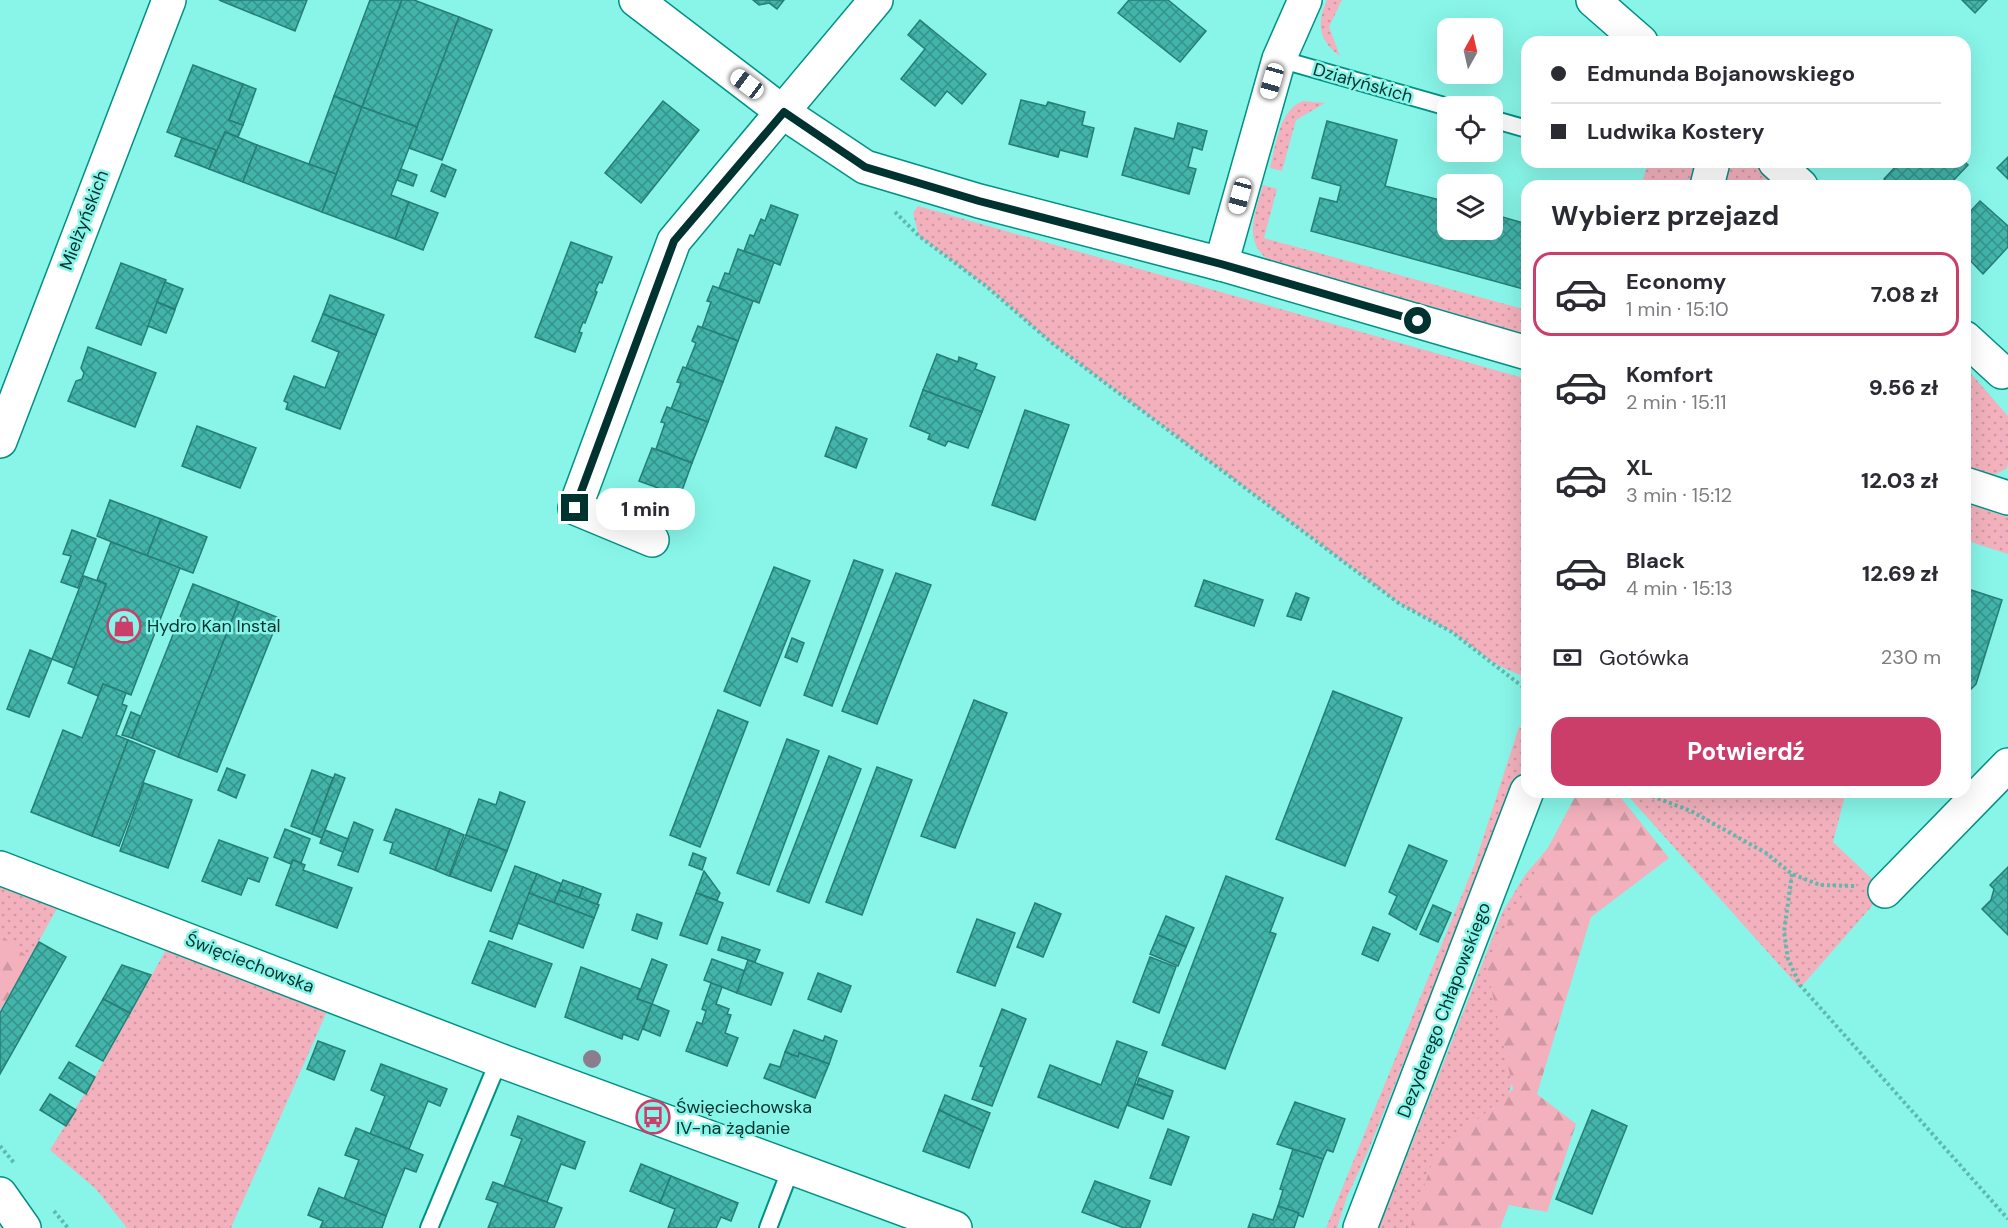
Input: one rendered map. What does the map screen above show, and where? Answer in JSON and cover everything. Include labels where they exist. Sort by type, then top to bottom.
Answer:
[{"type":"street","name":"Mielżyńskich","points":[[0,441],[169,0]]},
{"type":"street","points":[[636,0],[784,112],[865,167],[990,204],[1221,264],[1521,350]]},
{"type":"street","points":[[652,540],[575,508],[674,241],[876,0]]},
{"type":"street","points":[[1221,264],[1279,58],[1305,0]]},
{"type":"street","points":[[1593,0],[1634,36]]},
{"type":"street","points":[[1782,168],[1794,180]]},
{"type":"street","points":[[1971,344],[2002,372]]},
{"type":"street","points":[[1971,486],[2008,498]]},
{"type":"street","points":[[1885,891],[2008,765]]},
{"type":"street","name":"Dezyderego Chłapowskiego","points":[[1360,1228],[1524,798]]},
{"type":"street","name":"Święciechowska","points":[[0,867],[499,1060],[955,1228]]},
{"type":"street","points":[[0,1194],[24,1228]]},
{"type":"lane","name":"Działyńskich","points":[[1279,58],[1437,104]]},
{"type":"lane","points":[[1503,122],[1521,127]]},
{"type":"lane","points":[[429,1228],[499,1060]]},
{"type":"lane","points":[[768,1228],[791,1168]]},
{"type":"path","points":[[865,167],[880,197],[919,236],[986,286],[1052,343],[1400,604],[1452,632],[1521,685]]},
{"type":"path","points":[[1657,798],[1691,811],[1766,853],[1792,874],[1820,885],[1851,885],[1885,891]]},
{"type":"path","points":[[1792,874],[1784,932],[1788,959],[1800,985],[2008,1219]]},
{"type":"green space","points":[[1327,0],[1342,0],[1329,27],[1340,56],[1328,44],[1322,31],[1321,16]]},
{"type":"green space","points":[[1303,101],[1325,103],[1296,120],[1282,171],[1270,168],[1284,120],[1295,106]]},
{"type":"green space","points":[[1646,168],[1700,168],[1696,180],[1643,180]]},
{"type":"green space","points":[[1725,168],[1764,168],[1780,180],[1720,180]]},
{"type":"green space","points":[[1263,185],[1277,189],[1264,238],[1521,308],[1521,336],[1275,265],[1264,257],[1254,239],[1256,208]]},
{"type":"green space","points":[[918,206],[1521,377],[1521,675],[1495,664],[1452,632],[1400,604],[1052,343],[986,286],[919,236],[913,213]]},
{"type":"green space","points":[[1971,374],[2008,416],[2008,465],[2006,469],[1992,476],[1971,469]]},
{"type":"green space","points":[[1971,505],[2008,517],[2008,554],[1971,542]]},
{"type":"green space","points":[[1519,727],[1521,728],[1521,771],[1368,1151],[1346,1199],[1337,1228],[1326,1228],[1475,863]]},
{"type":"green space","points":[[1574,798],[1621,798],[1669,858],[1591,917],[1537,1094],[1576,1124],[1547,1212],[1509,1205],[1500,1228],[1410,1228],[1434,1157],[1513,1089],[1486,964]]},
{"type":"green space","points":[[1630,798],[1844,798],[1833,842],[1885,891],[1800,988]]},
{"type":"green space","points":[[1614,805],[1459,1228],[1379,1228],[1502,913],[1525,875],[1559,835]]},
{"type":"green space","points":[[0,882],[59,905],[0,1010]]},
{"type":"green space","points":[[0,934],[30,959],[0,1010]]},
{"type":"green space","points":[[168,946],[329,1007],[231,1228],[127,1228],[96,1189],[50,1150],[95,1077]]},
{"type":"building","points":[[219,0],[307,0],[295,31]]},
{"type":"building","points":[[370,0],[402,0],[362,107],[334,96]]},
{"type":"building","points":[[402,0],[414,0],[459,17],[417,127],[362,107]]},
{"type":"building","points":[[753,0],[784,0],[777,9],[769,3],[759,5]]},
{"type":"building","points":[[1129,0],[1168,0],[1206,31],[1180,62],[1118,13]]},
{"type":"building","points":[[1962,0],[1987,0],[1975,13]]},
{"type":"building","points":[[459,17],[492,30],[442,160],[409,148]]},
{"type":"building","points":[[920,20],[986,74],[962,104],[947,91],[935,106],[901,79],[925,49],[908,35]]},
{"type":"building","points":[[193,65],[243,84],[229,120],[243,125],[238,137],[225,132],[217,151],[167,132]]},
{"type":"building","points":[[243,84],[256,89],[243,125],[229,120]]},
{"type":"building","points":[[334,96],[362,107],[336,174],[309,164]]},
{"type":"building","points":[[1021,100],[1046,106],[1048,102],[1085,112],[1082,125],[1094,128],[1087,157],[1060,150],[1058,157],[1009,144]]},
{"type":"building","points":[[663,101],[699,130],[641,203],[605,173]]},
{"type":"building","points":[[362,107],[417,127],[391,195],[409,202],[395,239],[322,212]]},
{"type":"building","points":[[1327,121],[1397,140],[1385,186],[1437,199],[1437,240],[1503,240],[1503,217],[1521,222],[1521,288],[1311,231],[1320,198],[1337,202],[1341,186],[1312,178]]},
{"type":"building","points":[[1178,123],[1207,131],[1202,150],[1193,147],[1188,167],[1196,169],[1189,194],[1122,175],[1135,128],[1174,139]]},
{"type":"building","points":[[225,132],[257,145],[243,182],[209,169]]},
{"type":"building","points":[[182,138],[216,150],[209,169],[175,156]]},
{"type":"building","points":[[257,145],[336,174],[322,212],[243,182]]},
{"type":"building","points":[[2008,157],[2008,179],[1997,168]]},
{"type":"building","points":[[442,164],[456,170],[445,197],[431,191]]},
{"type":"building","points":[[1894,168],[1965,168],[1954,180],[1884,179]]},
{"type":"building","points":[[401,169],[417,175],[413,186],[397,180]]},
{"type":"building","points":[[1980,201],[2008,226],[2008,247],[1983,274],[1971,261],[1971,211]]},
{"type":"building","points":[[409,202],[438,213],[423,250],[395,239]]},
{"type":"building","points":[[771,205],[798,215],[780,265],[744,251],[750,235],[754,236],[761,219],[765,221]]},
{"type":"building","points":[[571,242],[612,257],[602,283],[599,282],[595,291],[597,292],[585,323],[583,322],[579,332],[582,333],[575,352],[535,337]]},
{"type":"building","points":[[738,249],[774,262],[759,303],[719,288],[725,273],[729,274]]},
{"type":"building","points":[[121,263],[166,280],[141,345],[96,328]]},
{"type":"building","points":[[165,282],[183,289],[175,309],[157,302]]},
{"type":"building","points":[[713,286],[753,301],[738,341],[702,328],[711,302],[707,301]]},
{"type":"building","points":[[330,295],[384,315],[376,335],[323,314]]},
{"type":"building","points":[[157,302],[175,310],[166,333],[148,326]]},
{"type":"building","points":[[323,314],[376,335],[340,429],[286,409],[288,403],[284,401],[294,376],[325,388],[339,352],[312,341]]},
{"type":"building","points":[[698,326],[738,341],[723,382],[686,368],[696,343],[692,341]]},
{"type":"building","points":[[88,347],[156,373],[135,427],[68,401],[76,381],[82,379],[84,373],[81,368]]},
{"type":"building","points":[[937,354],[958,362],[959,357],[977,364],[975,369],[995,377],[982,412],[923,390]]},
{"type":"building","points":[[683,367],[723,382],[708,422],[671,409],[681,383],[677,382]]},
{"type":"building","points":[[923,390],[982,412],[968,448],[948,441],[945,446],[928,439],[930,434],[910,426]]},
{"type":"building","points":[[667,407],[708,422],[692,463],[656,449],[665,423],[661,422]]},
{"type":"building","points":[[1025,410],[1069,425],[1035,520],[992,505]]},
{"type":"building","points":[[197,426],[256,448],[240,488],[182,466]]},
{"type":"building","points":[[836,427],[867,439],[856,468],[825,456]]},
{"type":"building","points":[[652,448],[692,463],[680,496],[639,481]]},
{"type":"building","points":[[110,500],[161,519],[147,556],[97,536]]},
{"type":"building","points":[[161,519],[207,537],[193,573],[147,556]]},
{"type":"building","points":[[72,530],[96,539],[78,588],[61,582],[71,556],[63,554]]},
{"type":"building","name":"Hydro Kan Instal","points":[[111,542],[180,568],[131,695],[103,684],[98,696],[68,683],[106,584],[97,580]]},
{"type":"building","points":[[854,560],[883,570],[832,706],[804,695]]},
{"type":"building","points":[[774,567],[810,581],[760,706],[724,691]]},
{"type":"building","points":[[896,573],[931,585],[877,724],[842,711]]},
{"type":"building","points":[[84,576],[106,584],[74,668],[52,659]]},
{"type":"building","points":[[1204,580],[1263,600],[1254,626],[1195,606]]},
{"type":"building","points":[[193,584],[239,602],[178,757],[132,738]]},
{"type":"building","points":[[1971,590],[2002,600],[1976,684],[1971,689]]},
{"type":"building","points":[[1296,593],[1309,598],[1301,620],[1287,616]]},
{"type":"building","points":[[239,602],[279,618],[217,772],[178,757]]},
{"type":"building","points":[[792,638],[804,643],[797,662],[785,657]]},
{"type":"building","points":[[30,650],[52,659],[29,717],[7,709]]},
{"type":"building","points":[[103,684],[126,693],[122,704],[127,706],[116,735],[128,740],[92,836],[31,812],[63,730],[82,738]]},
{"type":"building","points":[[1333,691],[1402,718],[1345,866],[1276,839]]},
{"type":"building","points":[[974,700],[1007,713],[955,848],[921,836]]},
{"type":"building","points":[[718,710],[748,722],[700,847],[670,835]]},
{"type":"building","points":[[131,712],[140,716],[132,738],[122,735]]},
{"type":"building","points":[[787,739],[819,751],[769,885],[737,873]]},
{"type":"building","points":[[128,740],[155,751],[119,846],[92,836]]},
{"type":"building","points":[[829,756],[861,769],[809,903],[777,891]]},
{"type":"building","points":[[877,767],[912,780],[862,915],[826,902]]},
{"type":"building","points":[[227,768],[245,775],[236,798],[218,790]]},
{"type":"building","points":[[312,770],[333,778],[312,834],[291,826]]},
{"type":"building","points":[[335,774],[345,778],[322,838],[312,834]]},
{"type":"building","points":[[144,783],[192,800],[168,868],[120,851]]},
{"type":"building","points":[[500,792],[525,802],[507,851],[466,835],[479,799],[496,805]]},
{"type":"building","points":[[396,809],[450,829],[435,870],[390,853],[393,843],[384,840]]},
{"type":"building","points":[[354,822],[373,830],[358,872],[338,865]]},
{"type":"building","points":[[285,829],[310,839],[301,863],[293,860],[291,864],[274,857]]},
{"type":"building","points":[[450,829],[464,835],[449,876],[435,870]]},
{"type":"building","points":[[325,830],[348,839],[343,852],[320,843]]},
{"type":"building","points":[[466,835],[507,851],[491,891],[450,876]]},
{"type":"building","points":[[219,840],[268,858],[259,882],[248,878],[241,895],[202,881]]},
{"type":"building","points":[[1409,845],[1447,861],[1416,930],[1389,914],[1397,896],[1389,892]]},
{"type":"building","points":[[693,853],[706,858],[702,870],[689,865]]},
{"type":"building","points":[[293,860],[305,865],[303,870],[352,888],[337,928],[276,905]]},
{"type":"building","points":[[515,866],[537,874],[512,939],[490,931]]},
{"type":"building","points":[[2008,867],[2008,935],[1982,909],[1991,900],[1994,889],[1990,885]]},
{"type":"building","points":[[704,871],[720,893],[717,900],[696,893]]},
{"type":"building","points":[[537,874],[562,884],[554,903],[529,893]]},
{"type":"building","points":[[1226,876],[1283,898],[1270,932],[1276,934],[1225,1069],[1162,1045]]},
{"type":"building","points":[[563,880],[583,887],[579,898],[559,890]]},
{"type":"building","points":[[583,887],[601,894],[597,905],[579,898]]},
{"type":"building","points":[[559,890],[599,905],[594,918],[554,903]]},
{"type":"building","points":[[529,893],[594,918],[583,948],[518,923]]},
{"type":"building","points":[[696,893],[723,903],[707,944],[680,935]]},
{"type":"building","points":[[1035,903],[1061,914],[1043,957],[1017,947]]},
{"type":"building","points":[[1433,905],[1451,913],[1438,942],[1420,934]]},
{"type":"building","points":[[637,914],[662,923],[657,939],[632,930]]},
{"type":"building","points":[[1166,916],[1194,928],[1186,947],[1158,935]]},
{"type":"building","points":[[977,919],[1015,933],[995,986],[957,972]]},
{"type":"building","points":[[1373,927],[1390,934],[1378,961],[1362,954]]},
{"type":"building","points":[[1158,935],[1186,947],[1178,966],[1150,954]]},
{"type":"building","points":[[722,937],[760,950],[755,962],[718,950]]},
{"type":"building","points":[[489,941],[552,964],[535,1007],[472,983]]},
{"type":"building","points":[[39,942],[66,957],[0,1074],[0,1013]]},
{"type":"building","points":[[1150,957],[1176,967],[1159,1013],[1133,1002]]},
{"type":"building","points":[[652,959],[667,965],[652,1004],[637,999]]},
{"type":"building","points":[[712,959],[745,971],[737,993],[704,980]]},
{"type":"building","points":[[748,960],[783,973],[771,1005],[737,993]]},
{"type":"building","points":[[122,965],[151,975],[130,1013],[103,999]]},
{"type":"building","points":[[581,967],[640,989],[637,999],[652,1004],[638,1040],[623,1034],[622,1039],[565,1017]]},
{"type":"building","points":[[818,973],[851,986],[841,1012],[808,999]]},
{"type":"building","points":[[711,983],[722,987],[716,1004],[729,1009],[727,1014],[731,1015],[725,1033],[738,1038],[727,1066],[686,1051],[697,1022],[702,1024],[706,1011],[702,1009]]},
{"type":"building","points":[[103,999],[130,1013],[103,1061],[76,1046]]},
{"type":"building","points":[[652,1004],[669,1011],[660,1036],[643,1029]]},
{"type":"building","points":[[1002,1009],[1026,1019],[992,1106],[972,1099],[984,1067],[980,1066]]},
{"type":"building","points":[[794,1030],[823,1041],[825,1036],[837,1041],[829,1064],[799,1053],[798,1057],[785,1052]]},
{"type":"building","points":[[318,1041],[345,1051],[334,1080],[307,1069]]},
{"type":"building","points":[[1117,1041],[1147,1052],[1118,1128],[1038,1097],[1050,1065],[1101,1085]]},
{"type":"building","points":[[785,1052],[798,1057],[799,1053],[829,1064],[815,1098],[764,1078],[770,1064],[780,1067]]},
{"type":"building","points":[[69,1062],[95,1077],[86,1094],[59,1078]]},
{"type":"building","points":[[381,1064],[447,1089],[440,1106],[428,1101],[409,1149],[370,1134],[385,1096],[371,1090]]},
{"type":"building","points":[[1139,1078],[1173,1091],[1171,1097],[1137,1084]]},
{"type":"building","points":[[1135,1084],[1171,1097],[1163,1119],[1127,1105]]},
{"type":"building","points":[[50,1094],[76,1110],[66,1126],[40,1110]]},
{"type":"building","points":[[945,1095],[990,1113],[983,1131],[939,1110]]},
{"type":"building","points":[[1295,1102],[1345,1119],[1333,1152],[1327,1150],[1323,1159],[1277,1144]]},
{"type":"building","points":[[939,1110],[983,1131],[969,1168],[923,1151]]},
{"type":"building","points":[[1592,1110],[1627,1126],[1592,1214],[1556,1199]]},
{"type":"building","points":[[518,1116],[585,1142],[575,1169],[561,1164],[547,1202],[504,1186],[522,1139],[511,1135]]},
{"type":"building","points":[[356,1128],[423,1155],[416,1172],[405,1168],[386,1216],[344,1199],[359,1160],[345,1155]]},
{"type":"building","points":[[1168,1129],[1189,1137],[1171,1185],[1150,1178]]},
{"type":"building","points":[[1293,1149],[1323,1159],[1303,1217],[1278,1206],[1283,1190],[1280,1189]]},
{"type":"building","points":[[641,1164],[671,1176],[660,1203],[630,1191]]},
{"type":"building","points":[[671,1176],[738,1203],[731,1221],[721,1217],[716,1228],[668,1228],[675,1209],[660,1203]]},
{"type":"building","points":[[1095,1181],[1150,1201],[1140,1228],[1124,1228],[1082,1212]]},
{"type":"building","points":[[493,1182],[562,1208],[554,1228],[488,1228],[498,1203],[486,1199]]},
{"type":"building","points":[[319,1188],[386,1216],[382,1228],[320,1228],[323,1221],[308,1215]]},
{"type":"building","points":[[1278,1206],[1299,1213],[1294,1228],[1248,1228],[1253,1214],[1273,1220]]},
{"type":"place","name":"Hydro Kan Instal","points":[[124,626]]},
{"type":"place","name":"Święciechowska IV-na żądanie","points":[[653,1117]]},
{"type":"route","points":[[575,508],[674,241],[784,112],[865,167],[979,201],[1221,264],[1418,321]]}]
